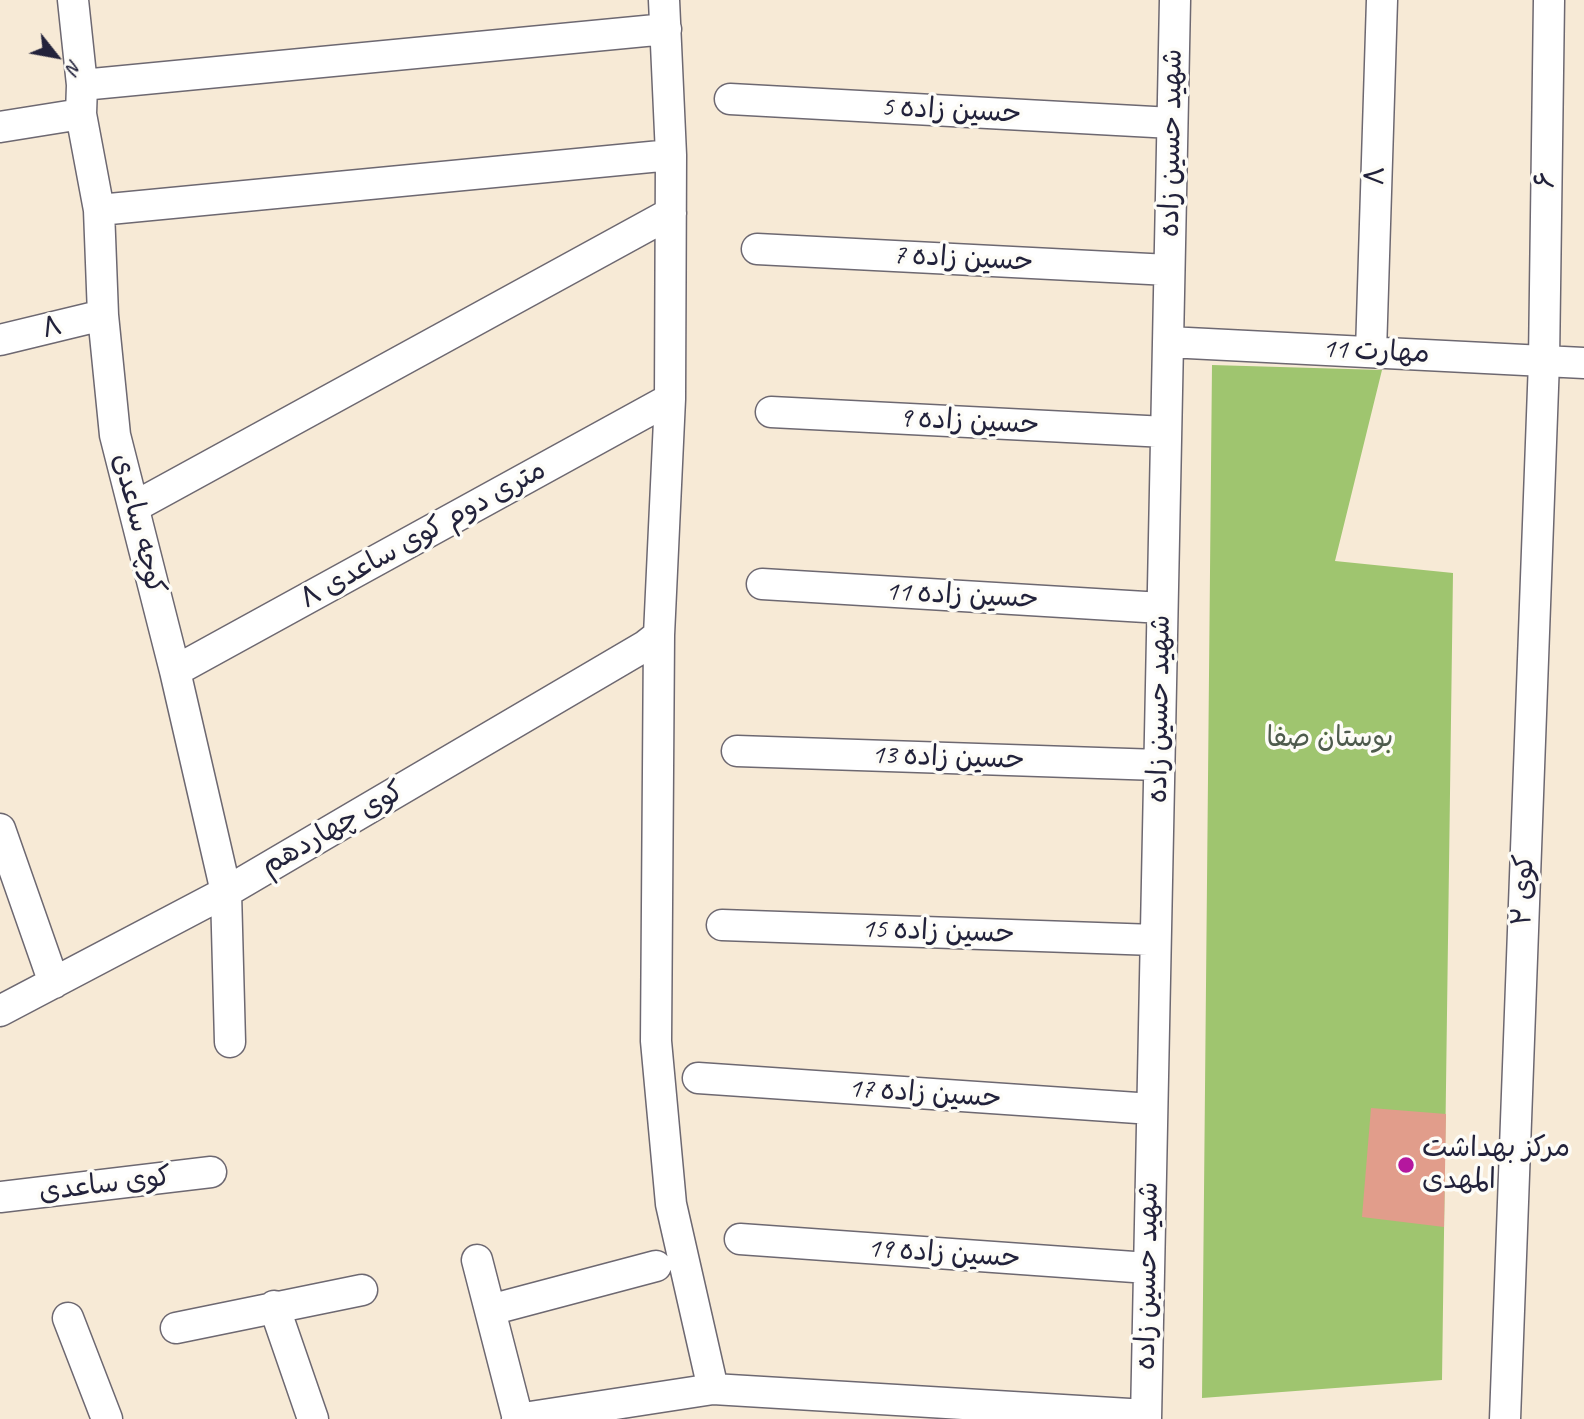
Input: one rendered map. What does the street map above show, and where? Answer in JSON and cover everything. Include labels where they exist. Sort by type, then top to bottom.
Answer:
[{"type":"street","name":"کوچه ساعدی","points":[[74,0],[82,99],[99,209],[103,316],[115,435],[175,671],[226,892],[230,1042]]},
{"type":"street","name":"شهید حسین زاده","points":[[1146,1417],[1175,0]]},
{"type":"street","name":"۸","points":[[1371,352],[1382,0]]},
{"type":"street","name":"۶","points":[[1544,361],[1549,0]]},
{"type":"street","points":[[0,127],[82,99],[665,14],[671,155],[670,399],[659,635],[656,1041],[671,1204],[713,1389]]},
{"type":"street","name":"حسین زاده 5","points":[[730,99],[1172,123]]},
{"type":"street","points":[[99,209],[671,155]]},
{"type":"street","points":[[134,507],[671,213]]},
{"type":"street","name":"حسین زاده 7","points":[[757,249],[1169,270]]},
{"type":"street","name":"۸","points":[[0,340],[103,316]]},
{"type":"street","name":"مهارت 11","points":[[1168,342],[1584,363]]},
{"type":"street","name":"کوی ۲","points":[[1505,1419],[1544,361]]},
{"type":"street","name":"۸ متری دوم کوی ساعدی","points":[[175,671],[670,399]]},
{"type":"street","name":"حسین زاده 9","points":[[771,412],[1166,432]]},
{"type":"street","name":"حسین زاده 11","points":[[762,584],[1162,608]]},
{"type":"street","name":"کوی چهاردهم","points":[[0,1011],[226,892],[646,646],[659,635]]},
{"type":"street","name":"حسین زاده 13","points":[[737,751],[1159,765]]},
{"type":"street","points":[[0,829],[54,983]]},
{"type":"street","name":"حسین زاده 15","points":[[722,925],[1155,940]]},
{"type":"street","name":"حسین زاده 17","points":[[698,1078],[1152,1109]]},
{"type":"street","name":"کوی ساعدی‌","points":[[0,1197],[211,1172]]},
{"type":"street","name":"حسین زاده 19","points":[[740,1239],[1148,1268]]},
{"type":"street","points":[[477,1260],[517,1419],[595,1414],[713,1389],[1146,1417]]},
{"type":"street","points":[[489,1310],[656,1266]]},
{"type":"street","points":[[176,1328],[362,1290]]},
{"type":"street","points":[[274,1306],[313,1419]]},
{"type":"street","points":[[68,1318],[107,1419]]},
{"type":"green space","name":"بوستان صفا","points":[[1212,365],[1382,370],[1335,561],[1453,573],[1442,1380],[1202,1398]]},
{"type":"building","name":"مرکز بهداشت المهدی","points":[[1371,1108],[1446,1114],[1444,1227],[1362,1217]]},
{"type":"place","name":"مرکز بهداشت المهدی","points":[[1406,1165]]}]
